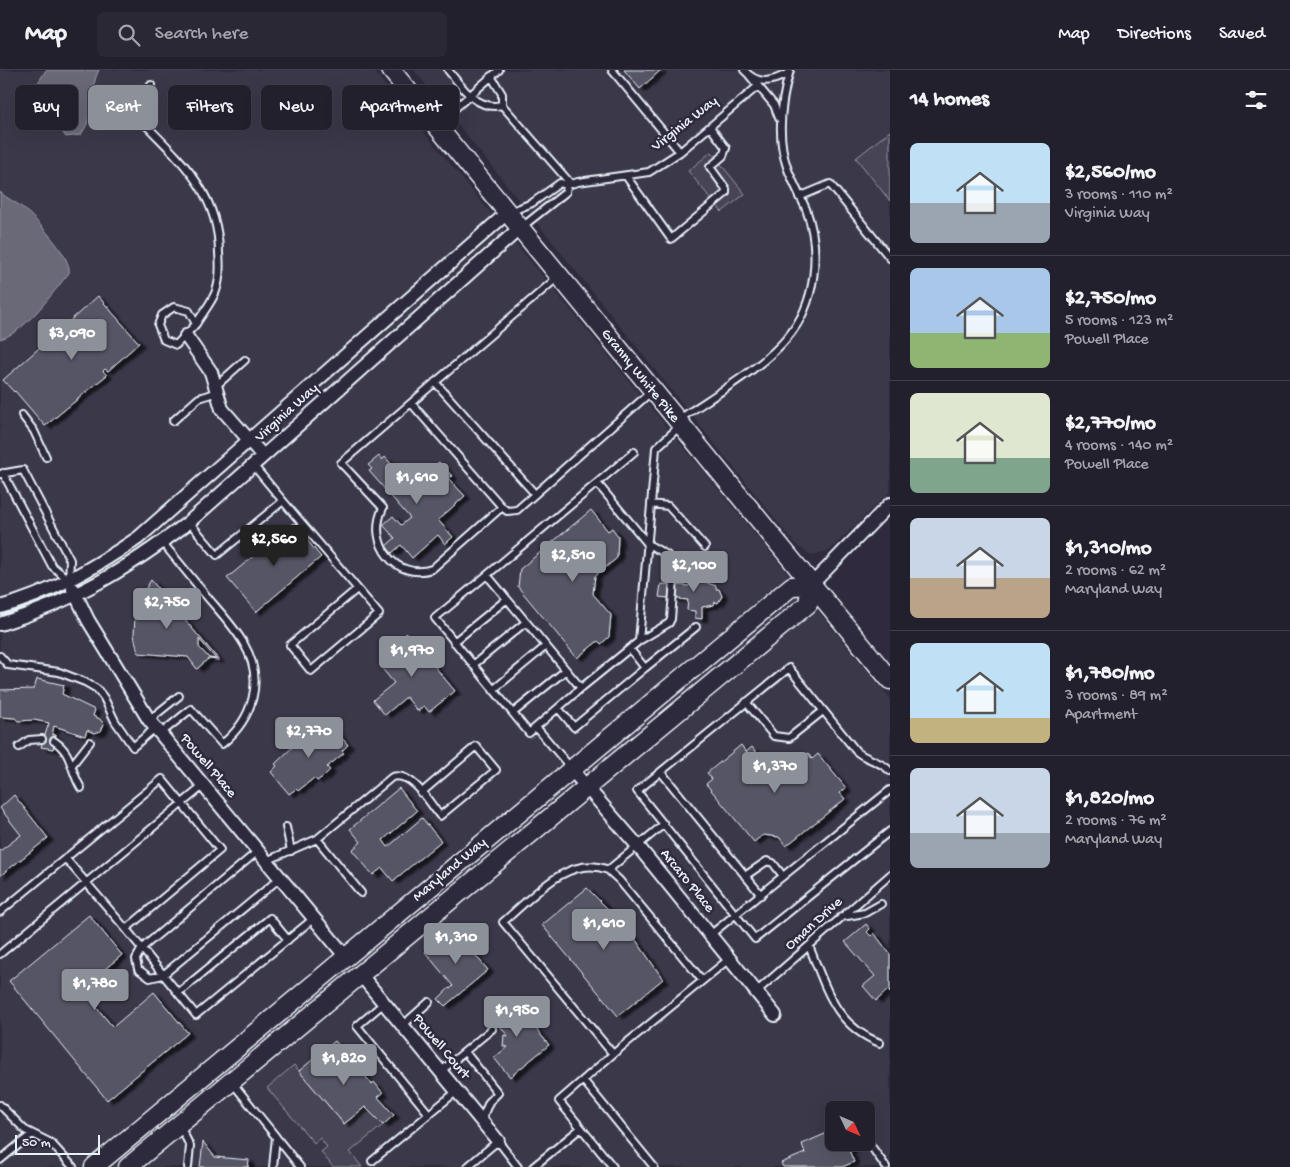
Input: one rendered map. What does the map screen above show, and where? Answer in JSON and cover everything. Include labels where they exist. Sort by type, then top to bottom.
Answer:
[{"type":"main road","name":"Granny White Pike","points":[[391,70],[403,85]]},
{"type":"main road","name":"Granny White Pike","points":[[439,130],[890,680]]},
{"type":"main road","name":"Maryland Way","points":[[94,1167],[792,586],[811,585],[808,604],[128,1167]]},
{"type":"main road","points":[[346,957],[360,974]]},
{"type":"street","name":"Virginia Way","points":[[0,607],[69,580],[98,565],[138,538],[507,213]]},
{"type":"street","name":"Virginia Way","points":[[0,624],[76,595],[104,582],[189,522],[520,228]]},
{"type":"street","points":[[186,336],[204,360],[217,388],[222,409],[263,456]]},
{"type":"street","name":"Maryland Way","points":[[811,585],[890,504]]},
{"type":"street","name":"Powell Place","points":[[69,580],[88,620],[155,727],[346,957]]},
{"type":"street","name":"Arcaro Place","points":[[571,769],[588,786],[637,845],[775,1015]]},
{"type":"street","name":"Powell Court","points":[[360,974],[498,1141]]},
{"type":"lane","points":[[448,70],[470,97],[488,105],[502,106]]},
{"type":"lane","points":[[459,106],[499,70]]},
{"type":"lane","points":[[612,70],[680,152]]},
{"type":"lane","points":[[746,72],[753,79],[768,82],[790,72]]},
{"type":"lane","points":[[639,641],[656,448],[679,423],[770,354],[787,338],[797,324],[812,286],[815,262],[813,237],[805,208],[784,158],[777,110],[746,72]]},
{"type":"lane","points":[[780,122],[790,72]]},
{"type":"lane","points":[[491,76],[502,94],[502,106],[569,184]]},
{"type":"lane","name":"Virginia Way","points":[[507,213],[532,203],[560,183],[569,184],[649,172],[680,152],[758,86]]},
{"type":"lane","points":[[626,176],[671,239],[726,193],[726,189],[710,167],[723,156],[726,148],[710,127]]},
{"type":"lane","points":[[150,130],[196,178],[216,220],[219,235],[220,262],[216,291],[196,324],[176,345],[164,340],[158,325],[162,315],[170,308],[183,308],[192,314],[196,324]]},
{"type":"lane","name":"Virginia Way","points":[[520,228],[566,192],[569,184]]},
{"type":"lane","points":[[799,197],[830,184],[890,258]]},
{"type":"lane","points":[[502,507],[432,569],[423,571],[410,569],[390,559],[380,547],[377,534],[378,516],[382,508],[341,463],[559,276]]},
{"type":"lane","points":[[173,421],[199,398],[217,388],[245,360]]},
{"type":"lane","points":[[435,382],[535,494]]},
{"type":"lane","points":[[411,403],[507,511],[517,510],[652,390]]},
{"type":"lane","points":[[22,416],[34,430],[46,458]]},
{"type":"lane","points":[[597,483],[648,544],[667,555],[673,561],[676,571],[671,619],[664,627],[639,641],[529,733],[435,618],[634,452]]},
{"type":"lane","points":[[252,465],[283,501],[357,588],[379,614],[312,671],[290,645],[357,588]]},
{"type":"lane","points":[[23,470],[70,560],[69,580],[52,566],[2,474],[23,470]]},
{"type":"lane","points":[[189,522],[217,556],[283,501]]},
{"type":"lane","points":[[651,504],[668,506],[705,547]]},
{"type":"lane","points":[[155,727],[191,710],[222,744],[235,733],[249,712],[255,679],[250,656],[236,631],[162,542]]},
{"type":"lane","points":[[487,575],[581,688]]},
{"type":"lane","points":[[454,642],[507,598]]},
{"type":"lane","points":[[473,666],[526,622]]},
{"type":"lane","points":[[558,708],[574,727],[696,627]]},
{"type":"lane","points":[[493,690],[546,646]]},
{"type":"lane","points":[[630,649],[645,668]]},
{"type":"lane","points":[[0,656],[5,663],[59,672],[92,686],[102,694],[115,721],[133,746],[155,727],[179,696]]},
{"type":"lane","points":[[890,771],[885,766],[865,758],[856,751],[789,668],[637,791],[755,939],[890,831]]},
{"type":"lane","points":[[513,713],[566,670]]},
{"type":"lane","points":[[746,702],[774,736],[789,738],[823,710]]},
{"type":"lane","points":[[536,727],[571,769]]},
{"type":"lane","points":[[19,747],[30,740],[42,739]]},
{"type":"lane","points":[[54,741],[65,749],[81,788]]},
{"type":"lane","points":[[72,765],[90,742]]},
{"type":"lane","points":[[280,878],[163,975],[150,978],[138,969],[136,959],[142,948],[262,856],[292,851],[317,840],[392,777],[403,776],[421,793],[440,816],[496,770],[476,746],[421,793]]},
{"type":"lane","points":[[661,772],[760,895]]},
{"type":"lane","points":[[0,912],[162,780],[220,850],[126,929]]},
{"type":"lane","points":[[0,954],[203,786]]},
{"type":"lane","points":[[710,935],[890,790]]},
{"type":"lane","points":[[608,870],[664,824]]},
{"type":"lane","points":[[286,827],[292,851]]},
{"type":"lane","points":[[317,840],[361,893]]},
{"type":"lane","points":[[66,859],[196,1015],[313,919]]},
{"type":"lane","points":[[745,876],[767,861],[773,863],[783,876]]},
{"type":"lane","points":[[613,1054],[503,922],[569,870],[588,866],[608,870],[620,880],[702,980]]},
{"type":"lane","name":"Oman Drive","points":[[756,992],[890,875]]},
{"type":"lane","points":[[841,917],[858,915],[881,904]]},
{"type":"lane","points":[[178,992],[270,918],[288,940]]},
{"type":"lane","points":[[809,946],[840,1016],[864,1036],[880,1043]]},
{"type":"lane","points":[[613,1167],[558,1101],[729,959]]},
{"type":"lane","points":[[402,1026],[429,1002]]},
{"type":"lane","points":[[384,1003],[357,1026],[429,1114]]},
{"type":"lane","points":[[440,1072],[492,1029]]},
{"type":"lane","points":[[465,1052],[498,1093],[489,1102],[481,1121]]},
{"type":"lane","points":[[582,1080],[654,1167]]},
{"type":"lane","points":[[231,1081],[300,1167]]},
{"type":"lane","points":[[372,1161],[457,1091]]},
{"type":"lane","points":[[0,1104],[19,1126],[51,1143],[72,1167]]},
{"type":"lane","points":[[180,1124],[190,1146],[188,1167]]},
{"type":"lane","points":[[533,1167],[581,1128]]},
{"type":"lane","points":[[0,1160],[32,1134]]},
{"type":"lane","points":[[273,1167],[276,1137]]},
{"type":"lane","points":[[467,1167],[498,1141],[518,1167]]},
{"type":"lane","points":[[875,1151],[886,1167]]},
{"type":"lane","points":[[879,1167],[886,1167]]},
{"type":"shaded area","points":[[0,70],[373,70],[385,85],[342,85],[342,130],[422,130],[890,698],[890,1167],[0,1167]]},
{"type":"shaded area","points":[[414,70],[890,70],[890,492],[829,551],[811,555],[796,545],[459,126],[459,85],[426,85]]},
{"type":"shaded area","points":[[890,131],[890,201],[856,158]]},
{"type":"shaded area","points":[[711,152],[745,194],[722,212],[688,171]]},
{"type":"shaded area","points":[[294,1065],[344,1124],[365,1107],[383,1125],[350,1152],[362,1167],[333,1167],[321,1152],[327,1147],[320,1138],[314,1143],[267,1088]]},
{"type":"water","points":[[46,70],[99,70],[94,85],[88,85],[88,121],[80,135],[66,137],[61,130],[78,130],[78,85],[37,85]]},
{"type":"water","points":[[0,192],[23,208],[44,229],[65,258],[69,266],[69,273],[29,320],[19,329],[0,339]]},
{"type":"building","points":[[624,70],[661,70],[640,89]]},
{"type":"building","points":[[98,296],[139,343],[108,371],[105,369],[103,371],[107,375],[45,426],[3,380]]},
{"type":"building","points":[[379,456],[382,460],[385,457],[415,490],[429,478],[425,474],[439,462],[452,476],[449,479],[465,496],[438,520],[453,537],[445,544],[438,535],[412,558],[401,545],[392,553],[386,546],[395,538],[383,525],[393,516],[401,525],[410,518],[369,471],[372,469],[368,465]]},
{"type":"building","points":[[591,510],[608,531],[612,528],[618,536],[617,558],[595,576],[593,594],[611,615],[609,637],[601,644],[598,641],[577,658],[518,587],[520,569]]},
{"type":"building","points":[[293,523],[321,557],[256,612],[227,578],[268,544],[264,540],[273,532],[277,536]]},
{"type":"building","points":[[699,570],[707,570],[705,582],[716,586],[716,589],[719,589],[722,596],[718,603],[715,602],[714,605],[702,607],[702,619],[695,618],[695,611],[687,610],[688,600],[659,597],[661,584],[689,586],[690,576],[698,577]]},
{"type":"building","points":[[151,580],[219,660],[208,659],[197,669],[188,657],[138,653],[134,635],[135,616],[141,596]],"holes":[[[199,639],[216,659],[209,658],[199,647]]]},
{"type":"building","points":[[407,633],[455,691],[429,712],[424,706],[418,711],[406,697],[385,715],[373,700],[394,683],[380,666],[390,658],[384,652]]},
{"type":"building","points":[[37,679],[64,685],[62,694],[95,710],[93,716],[100,719],[104,724],[101,731],[94,733],[87,730],[85,736],[54,726],[52,735],[56,735],[53,749],[41,747],[49,723],[34,720],[18,721],[15,718],[0,717],[0,690],[34,689]]},
{"type":"building","points":[[329,723],[348,745],[342,751],[344,753],[327,767],[330,770],[324,776],[317,781],[314,778],[298,791],[296,789],[289,794],[271,772],[277,766],[275,764],[300,740],[321,725],[323,728]]},
{"type":"building","points":[[741,745],[746,752],[752,747],[770,769],[786,771],[808,753],[812,759],[818,754],[846,788],[840,793],[845,799],[786,846],[779,837],[763,835],[754,842],[706,784],[712,779],[707,773]]},
{"type":"building","points":[[399,788],[417,811],[383,840],[388,847],[422,818],[441,841],[393,881],[382,868],[373,875],[352,850],[361,842],[350,829]]},
{"type":"building","points":[[14,795],[48,838],[0,876],[0,851],[21,835],[0,808]]},
{"type":"building","points":[[587,888],[629,930],[663,979],[618,1016],[542,925]]},
{"type":"building","points":[[89,915],[122,955],[81,989],[113,1027],[154,992],[188,1033],[107,1100],[9,981]]},
{"type":"building","points":[[866,924],[870,929],[867,932],[871,936],[874,933],[890,954],[890,993],[888,990],[876,1001],[863,986],[875,976],[845,942]]},
{"type":"building","points":[[453,929],[488,970],[445,1006],[438,999],[453,986],[425,952]]},
{"type":"building","points":[[511,998],[549,1045],[510,1077],[494,1058],[507,1047],[503,1046],[504,1035],[508,1036],[491,1015]]},
{"type":"building","points":[[335,1041],[372,1084],[374,1082],[383,1093],[378,1097],[394,1115],[383,1125],[365,1107],[344,1124],[299,1071]]},
{"type":"building","points":[[825,1134],[825,1151],[849,1151],[854,1162],[842,1167],[783,1167],[781,1163],[805,1153],[802,1144]]},
{"type":"building","points":[[203,1142],[215,1157],[249,1160],[248,1167],[200,1167]]}]
